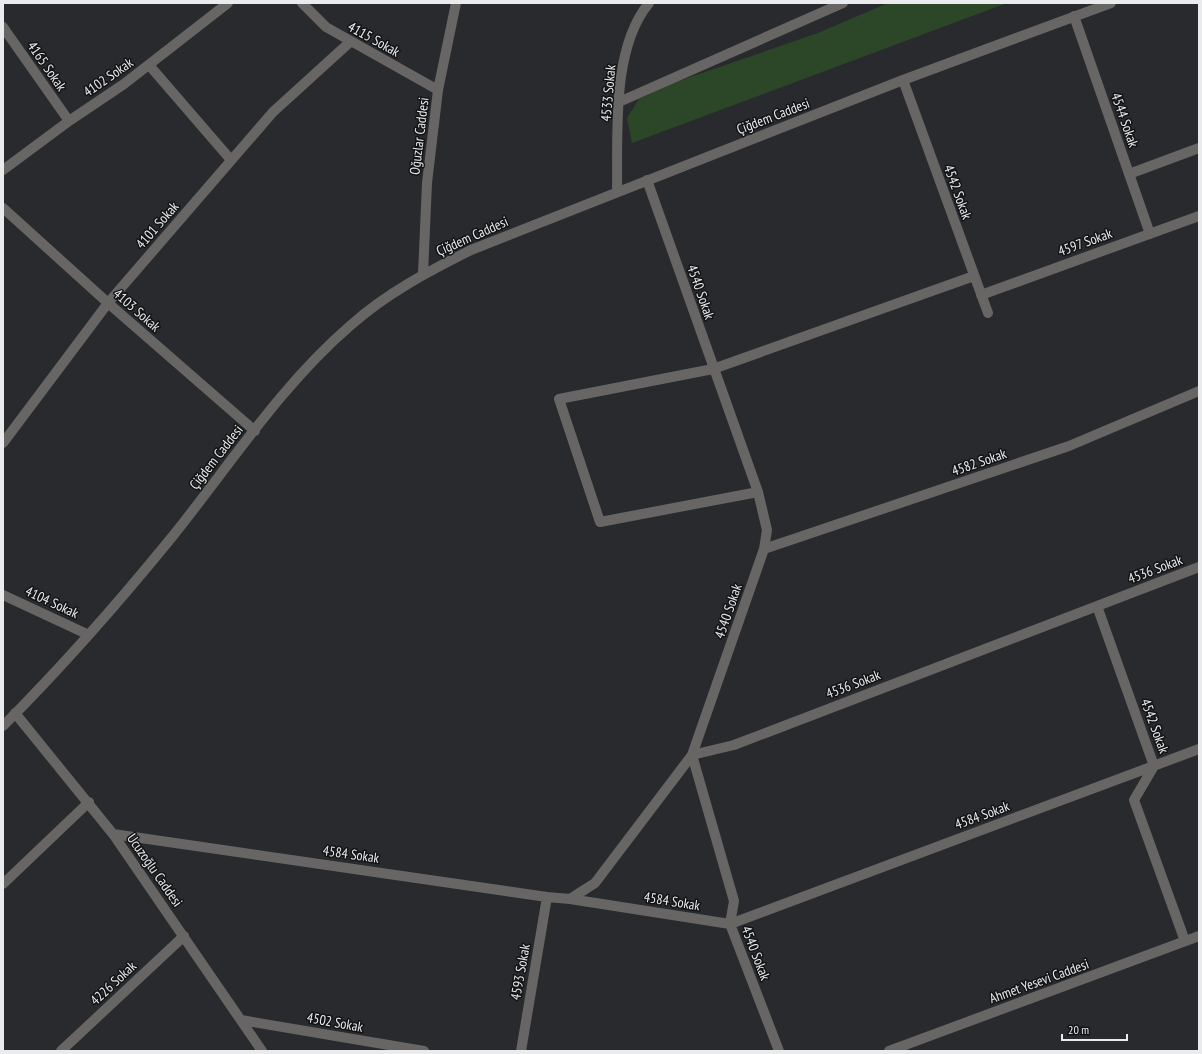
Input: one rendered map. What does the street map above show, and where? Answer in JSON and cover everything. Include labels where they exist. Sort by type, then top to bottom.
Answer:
[{"type":"street","name":"4102 Sokak","points":[[3,170],[69,121],[124,84],[228,3]]},
{"type":"street","name":"4115 Sokak","points":[[302,3],[326,27],[350,42],[438,90]]},
{"type":"street","name":"Oğuzlar Caddesi","points":[[423,274],[427,183],[438,90],[456,3]]},
{"type":"street","name":"4533 Sokak","points":[[617,192],[619,102],[622,68],[629,39],[640,14],[649,3]]},
{"type":"street","points":[[619,102],[843,3]]},
{"type":"street","name":"Çiğdem Caddesi","points":[[3,726],[89,635],[172,537],[255,431],[318,355],[351,324],[383,299],[423,274],[471,250],[903,80],[1111,3]]},
{"type":"street","name":"4544 Sokak","points":[[1074,16],[1150,234]]},
{"type":"street","name":"4165 Sokak","points":[[3,26],[69,121]]},
{"type":"street","name":"4101 Sokak","points":[[3,443],[108,303],[231,160],[273,112],[350,42]]},
{"type":"street","points":[[148,65],[231,160]]},
{"type":"street","name":"4542 Sokak","points":[[903,80],[988,313]]},
{"type":"street","points":[[1129,174],[1199,148]]},
{"type":"street","name":"4540 Sokak","points":[[647,180],[758,492],[768,530],[764,549],[692,755],[734,901],[730,924],[779,1051]]},
{"type":"street","name":"4103 Sokak","points":[[3,208],[108,303],[255,431]]},
{"type":"street","name":"4597 Sokak","points":[[981,295],[1199,216]]},
{"type":"street","points":[[758,492],[600,522],[559,399],[713,369],[974,276]]},
{"type":"street","name":"4582 Sokak","points":[[764,549],[1069,446],[1199,391]]},
{"type":"street","name":"4536 Sokak","points":[[692,755],[734,744],[1199,567]]},
{"type":"street","name":"4104 Sokak","points":[[3,595],[89,635]]},
{"type":"street","name":"4542 Sokak","points":[[1097,606],[1154,766],[1134,800],[1185,941]]},
{"type":"street","name":"Ucuzoğlu Caddesi","points":[[15,713],[89,802],[113,834],[262,1051]]},
{"type":"street","name":"4584 Sokak","points":[[113,834],[547,897],[570,899],[730,924],[1199,748]]},
{"type":"street","points":[[570,899],[595,883],[692,755]]},
{"type":"street","points":[[3,884],[89,802]]},
{"type":"street","name":"4593 Sokak","points":[[521,1051],[547,897]]},
{"type":"street","name":"4226 Sokak","points":[[61,1051],[184,936]]},
{"type":"street","name":"Ahmet Yesevi Caddesi","points":[[890,1051],[1199,936]]},
{"type":"street","name":"4502 Sokak","points":[[241,1020],[424,1051]]},
{"type":"green space","points":[[888,3],[1007,3],[632,143],[627,118],[639,99],[676,82],[818,33]]}]
